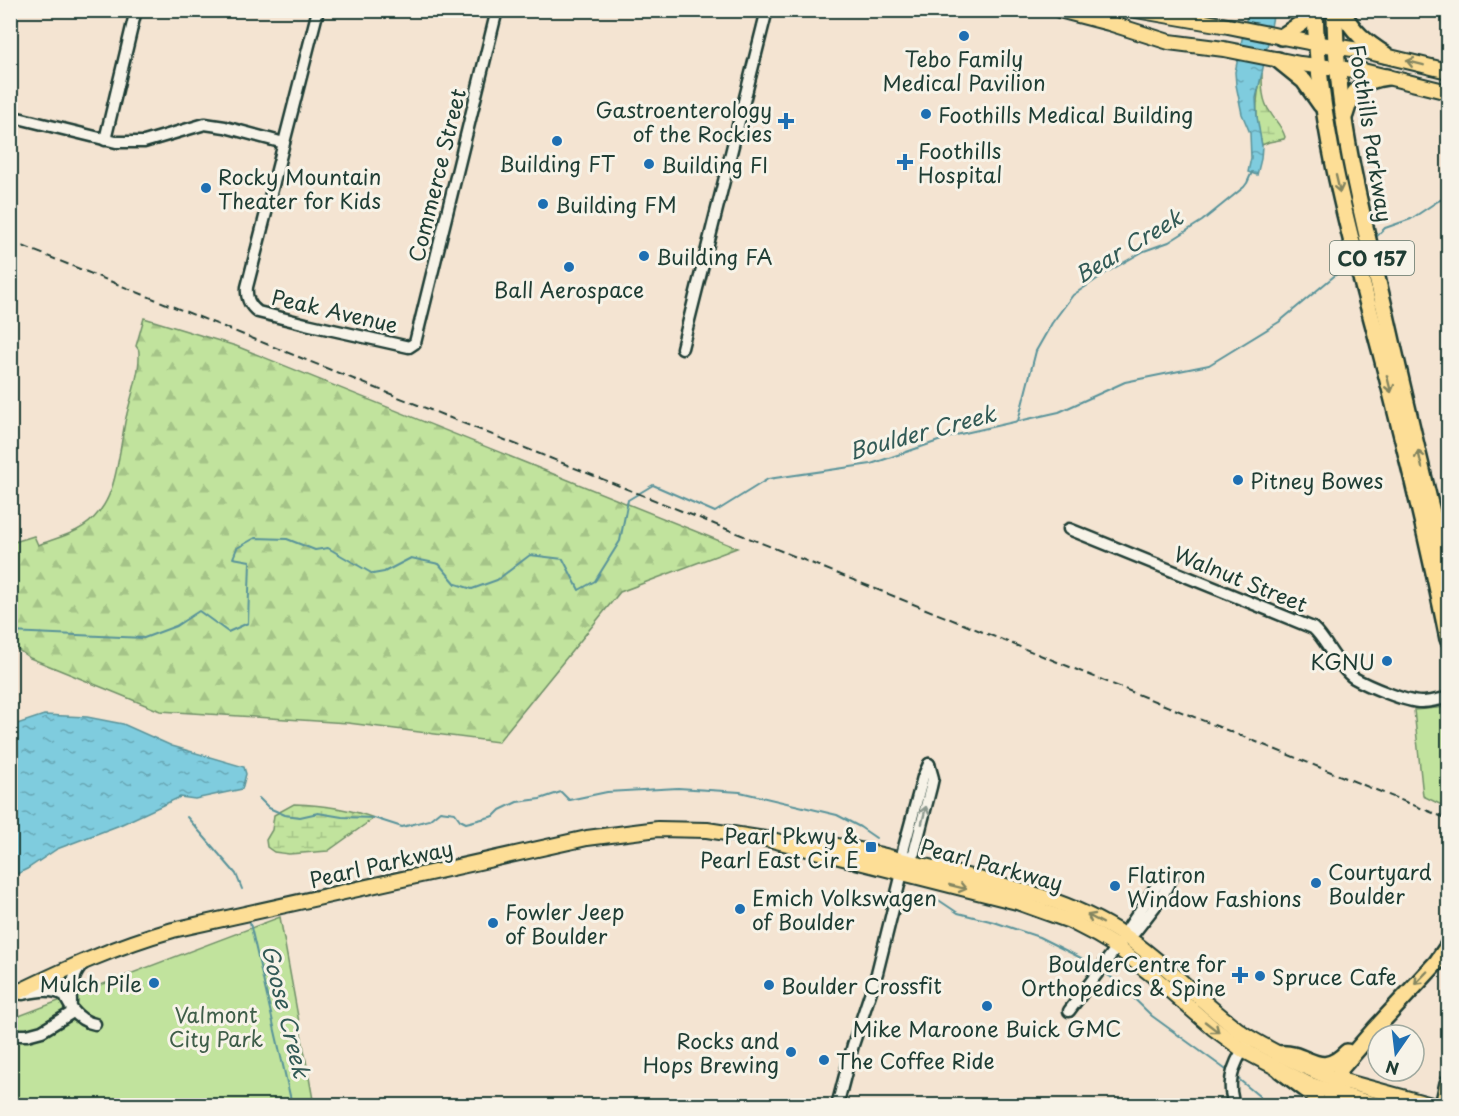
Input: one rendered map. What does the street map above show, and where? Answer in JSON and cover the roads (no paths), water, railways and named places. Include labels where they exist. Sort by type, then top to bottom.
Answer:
[{"type":"highway","points":[[1281,37],[1302,23],[1313,10]]},
{"type":"highway","name":"Foothills Parkway","points":[[1313,10],[1324,111],[1332,156],[1418,503],[1449,639]]},
{"type":"highway","name":"Foothills Parkway","points":[[1335,10],[1337,67],[1358,199],[1449,577]]},
{"type":"highway","points":[[1342,10],[1357,34],[1386,55]]},
{"type":"highway","points":[[1278,60],[1304,81],[1324,111]]},
{"type":"highway","points":[[1344,117],[1349,101],[1361,86],[1372,79],[1387,77]]},
{"type":"highway","points":[[1333,1092],[1341,1068],[1348,1059],[1449,946]]},
{"type":"highway","points":[[1279,1054],[1293,1055],[1323,1065],[1335,1063],[1378,1018],[1392,1009]]},
{"type":"highway","points":[[1280,1070],[1312,1094],[1321,1106]]},
{"type":"highway","points":[[1443,1106],[1449,1083]]},
{"type":"main road","points":[[1136,10],[1386,55],[1449,71]]},
{"type":"main road","points":[[1068,11],[1169,42],[1337,67],[1449,92]]},
{"type":"main road","name":"Pearl Parkway","points":[[10,996],[88,960],[173,930],[587,838],[636,831],[686,829],[772,840],[1022,890],[1045,897],[1089,916],[1121,941],[1152,975],[1213,1028],[1246,1044],[1279,1054],[1314,1071],[1333,1092],[1435,1106]]},
{"type":"main road","name":"Pearl Parkway","points":[[1246,1044],[1280,1070],[1308,1084],[1380,1106]]},
{"type":"street","points":[[105,140],[136,10]]},
{"type":"street","points":[[10,116],[105,140],[126,143],[144,141],[205,124],[284,143],[318,10]]},
{"type":"street","name":"Commerce Street","points":[[409,347],[415,343],[497,10]]},
{"type":"street","points":[[682,348],[767,10]]},
{"type":"street","name":"Peak Avenue","points":[[284,143],[246,287],[248,301],[258,312],[409,347]]},
{"type":"street","name":"Walnut Street","points":[[1069,529],[1313,628],[1321,635],[1339,663],[1353,678],[1413,701],[1449,698]]},
{"type":"street","points":[[837,1106],[853,1045],[877,973],[903,867],[903,850],[923,777],[929,764],[933,778],[932,787],[914,853],[903,867]]},
{"type":"street","points":[[1069,1011],[1169,875]]},
{"type":"street","points":[[72,1009],[72,988],[75,975],[88,960]]},
{"type":"street","points":[[56,974],[72,1009],[83,1021],[94,1024]]},
{"type":"street","points":[[10,996],[46,990],[65,995]]},
{"type":"street","points":[[10,1035],[27,1035],[42,1031],[72,1009]]},
{"type":"street","points":[[1235,1106],[1231,1094],[1231,1081],[1234,1067],[1246,1044]]},
{"type":"water","points":[[1248,11],[1274,11],[1256,98],[1262,146],[1257,175],[1248,172],[1251,158],[1250,133],[1242,114],[1235,72]]},
{"type":"water","points":[[44,715],[87,717],[123,724],[172,746],[244,767],[246,774],[242,789],[195,799],[180,797],[120,825],[57,849],[11,877],[11,726]]},
{"type":"waterway","name":"Bear Creek","points":[[1018,421],[1036,351],[1052,323],[1073,295],[1109,271],[1144,251],[1169,242],[1202,221],[1244,187],[1252,172]]},
{"type":"waterway","name":"Boulder Creek","points":[[1375,238],[1385,228],[1411,219],[1448,197]]},
{"type":"waterway","name":"Boulder Creek","points":[[10,632],[144,638],[176,626],[199,611],[228,632],[248,623],[250,561],[233,558],[237,548],[255,538],[287,539],[315,550],[328,548],[373,574],[384,572],[411,558],[439,564],[456,584],[472,589],[497,580],[530,555],[563,559],[579,590],[595,581],[620,541],[628,500],[653,485],[715,512],[768,479],[871,464],[956,435],[1059,412],[1125,382],[1209,365],[1279,322],[1350,264]]},
{"type":"waterway","points":[[259,798],[269,808],[285,815],[300,817],[318,813],[342,817],[374,818],[402,827],[429,820],[440,811],[455,813],[460,820],[466,823],[494,816],[500,810],[517,802],[540,799],[561,792],[569,800],[607,792],[678,788],[740,792],[837,815],[876,838]]},
{"type":"waterway","name":"Goose Creek","points":[[187,817],[236,874],[242,889]]},
{"type":"waterway","points":[[934,897],[958,913],[1039,937],[1097,968]]},
{"type":"waterway","name":"Goose Creek","points":[[250,923],[291,1100],[295,1106]]},
{"type":"waterway","points":[[1102,971],[1115,980],[1152,1016],[1229,1072]]},
{"type":"waterway","points":[[1236,1077],[1259,1096],[1266,1106]]},
{"type":"railway","points":[[10,241],[1448,819]]},
{"type":"place","name":"Tebo Family Medical Pavilion","points":[[964,36]]},
{"type":"place","name":"Foothills Medical Building","points":[[926,114]]},
{"type":"place","name":"Gastroenterology of the Rockies","points":[[786,121]]},
{"type":"place","name":"Building FT","points":[[557,141]]},
{"type":"place","name":"Foothills Hospital","points":[[905,162]]},
{"type":"place","name":"Building FI","points":[[649,164]]},
{"type":"place","name":"Rocky Mountain Theater for Kids","points":[[206,188]]},
{"type":"place","name":"Building FM","points":[[543,204]]},
{"type":"place","name":"Building FA","points":[[644,256]]},
{"type":"place","name":"Ball Aerospace","points":[[569,267]]},
{"type":"place","name":"Pitney Bowes","points":[[1238,480]]},
{"type":"place","name":"KGNU","points":[[1387,661]]},
{"type":"place","name":"Pearl Pkwy & Pearl East Cir E","points":[[871,847]]},
{"type":"place","name":"Courtyard Boulder","points":[[1316,883]]},
{"type":"place","name":"Flatiron Window Fashions","points":[[1115,886]]},
{"type":"place","name":"Emich Volkswagen of Boulder","points":[[740,909]]},
{"type":"place","name":"Fowler Jeep of Boulder","points":[[493,923]]},
{"type":"place","name":"BoulderCentre for Orthopedics & Spine","points":[[1240,975]]},
{"type":"place","name":"Spruce Cafe","points":[[1260,976]]},
{"type":"place","name":"Mulch Pile","points":[[154,983]]},
{"type":"place","name":"Boulder Crossfit","points":[[769,985]]},
{"type":"place","name":"Mike Maroone Buick GMC","points":[[987,1006]]},
{"type":"place","name":"Rocks and Hops Brewing","points":[[791,1052]]},
{"type":"place","name":"The Coffee Ride","points":[[824,1060]]},
{"type":"park label","name":"Valmont City Park","points":[[216,1026]]}]
